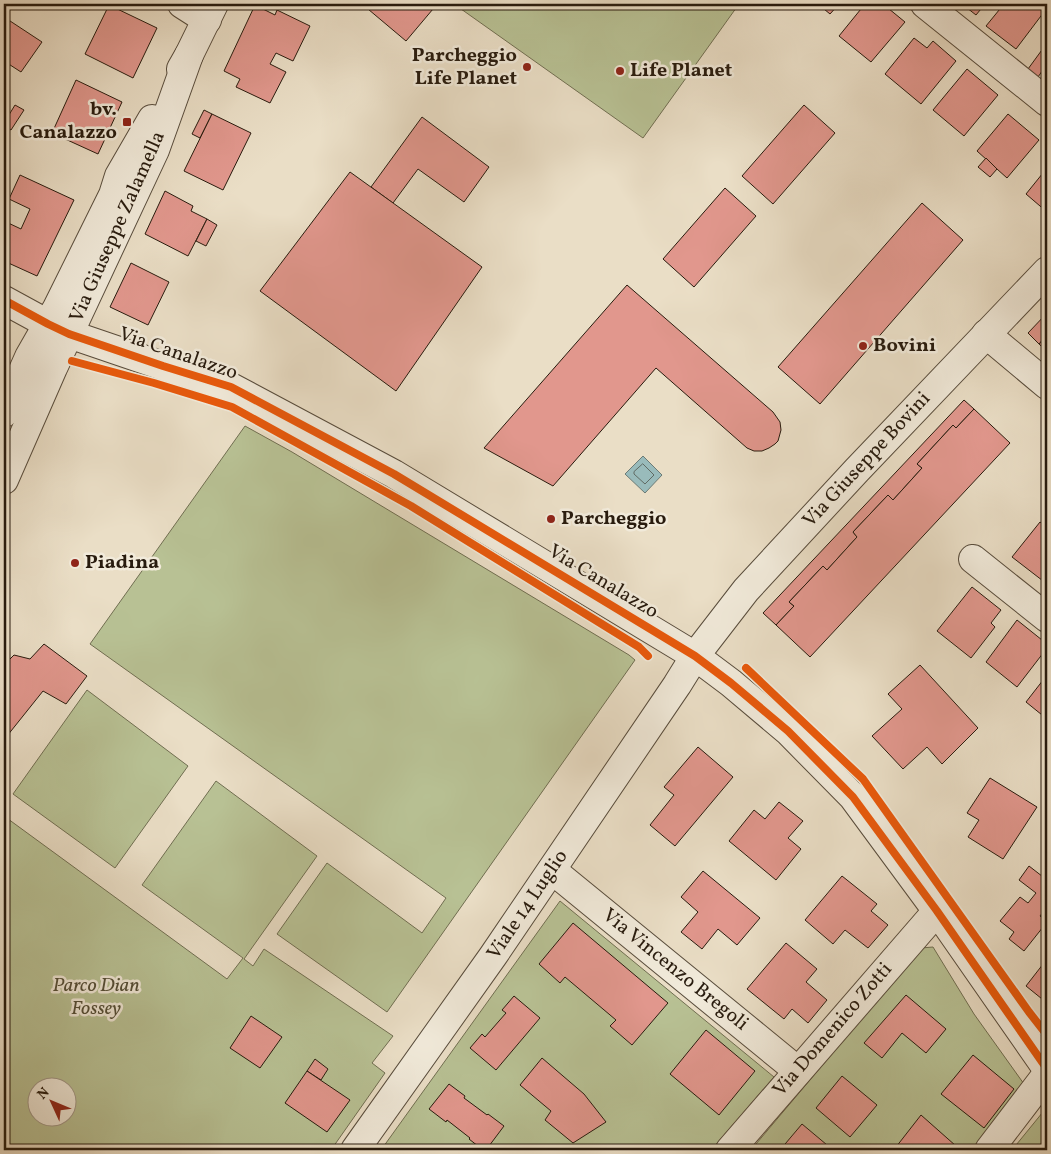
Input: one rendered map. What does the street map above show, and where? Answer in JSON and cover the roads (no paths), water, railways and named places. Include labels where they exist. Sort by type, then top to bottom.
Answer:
[{"type":"street","points":[[182,4],[211,12]]},
{"type":"street","points":[[925,4],[1047,102]]},
{"type":"street","name":"Via Giuseppe Zalamella","points":[[4,414],[16,384],[113,194],[119,176],[211,12]]},
{"type":"street","name":"Via Giuseppe Zalamella","points":[[4,480],[46,326],[155,150],[189,54]]},
{"type":"street","name":"Via Giuseppe Bovini","points":[[695,656],[746,590],[857,470],[1047,271]]},
{"type":"street","name":"Via Canalazzo","points":[[4,300],[46,326],[231,387],[394,474],[695,656],[788,731],[853,797],[937,911],[1047,1069]]},
{"type":"street","points":[[4,454],[43,359],[46,326]]},
{"type":"street","points":[[986,334],[1047,385]]},
{"type":"street","points":[[972,559],[1047,618]]},
{"type":"street","name":"Viale 14 Luglio","points":[[355,1150],[493,956],[695,656]]},
{"type":"street","name":"Via Vincenzo Bregoli","points":[[552,870],[798,1071]]},
{"type":"street","name":"Via Domenico Zotti","points":[[730,1150],[937,911]]},
{"type":"street","points":[[989,1150],[1047,1074]]},
{"type":"water","points":[[643,456],[662,475],[645,493],[625,474]]},
{"type":"place","name":"Parcheggio Life Planet","points":[[527,67]]},
{"type":"place","name":"Life Planet","points":[[620,71]]},
{"type":"place","name":"bv. Canalazzo","points":[[127,122]]},
{"type":"place","name":"Bovini","points":[[863,346]]},
{"type":"place","name":"Parcheggio","points":[[551,519]]},
{"type":"place","name":"Piadina","points":[[75,563]]},
{"type":"park label","name":"Parco Dian Fossey","points":[[96,998]]}]
